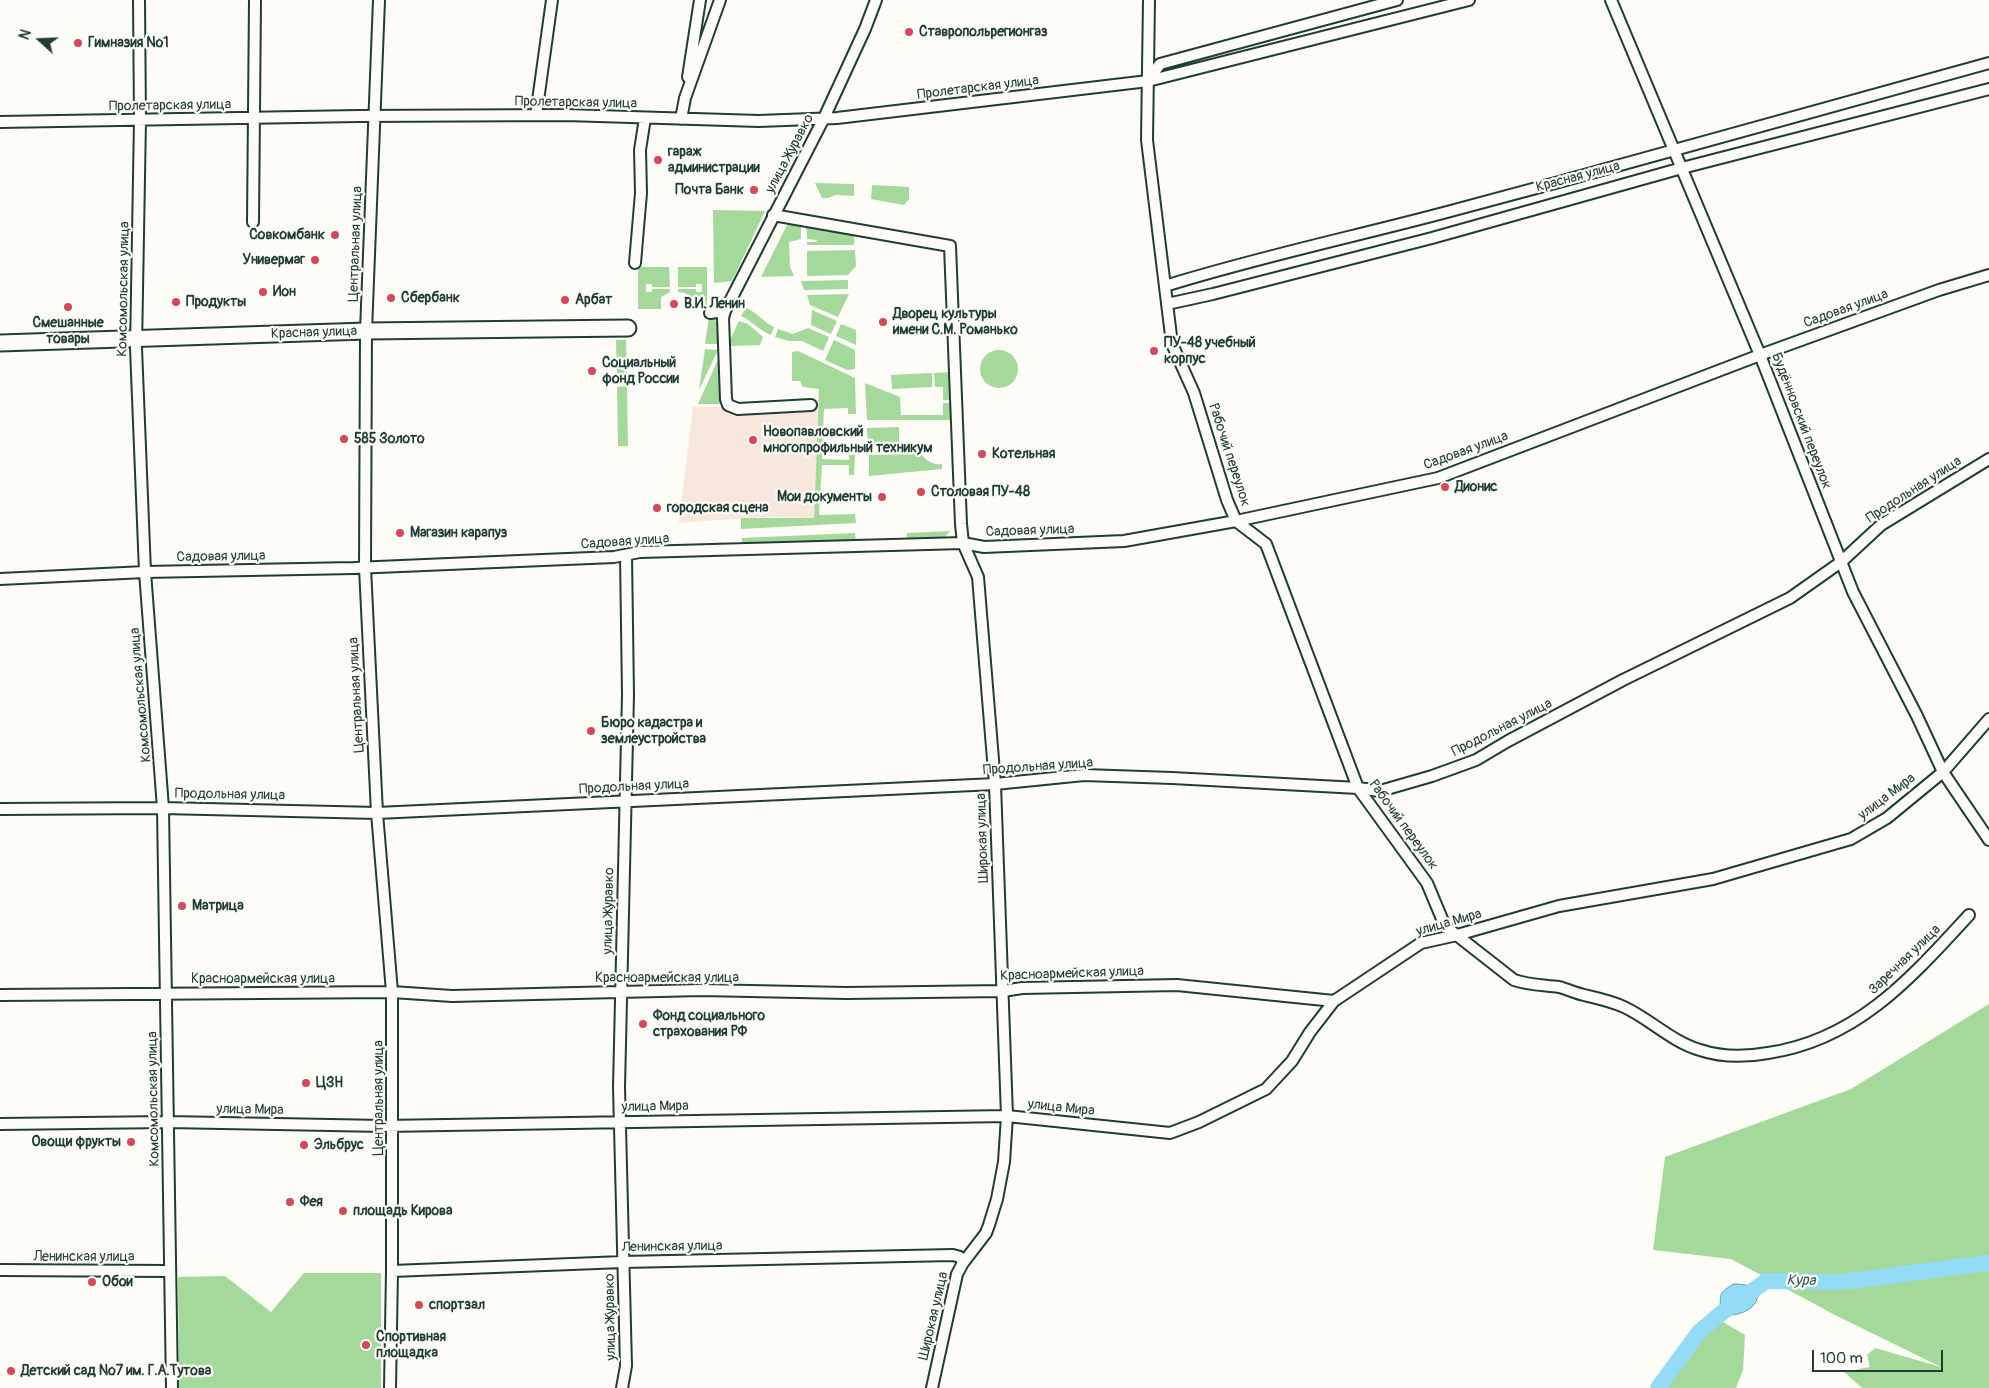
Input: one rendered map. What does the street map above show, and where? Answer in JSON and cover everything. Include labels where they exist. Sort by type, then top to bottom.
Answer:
[{"type":"street","name":"Комсомольская улица","points":[[139,0],[140,120],[136,339],[145,572],[163,808],[168,1122],[168,1271],[172,1388]]},
{"type":"street","points":[[253,222],[255,0]]},
{"type":"street","name":"Центральная улица","points":[[379,0],[366,331],[365,568],[377,813],[392,992],[393,1126],[390,1388]]},
{"type":"street","points":[[536,115],[552,0]]},
{"type":"street","points":[[681,119],[700,0]]},
{"type":"street","points":[[685,98],[720,0]]},
{"type":"street","name":"улица Журавко","points":[[724,315],[824,118],[865,29],[876,0]]},
{"type":"street","name":"Рабочий переулок","points":[[1149,0],[1147,140],[1172,344],[1194,393],[1227,500],[1236,521],[1266,544],[1358,788],[1427,883],[1445,926],[1495,963]]},
{"type":"street","points":[[1148,81],[1160,64],[1397,0]]},
{"type":"street","name":"Пролетарская улица","points":[[0,122],[536,115],[759,121],[824,118],[1148,81],[1469,0]]},
{"type":"street","name":"Будённовский переулок","points":[[1611,0],[1760,355],[1853,592],[1918,716],[1943,772],[1989,840]]},
{"type":"street","name":"Красная улица","points":[[1165,286],[1298,249],[1449,212],[1989,64]]},
{"type":"street","name":"Красная улица","points":[[1166,304],[1213,294],[1432,238],[1682,168],[1989,89]]},
{"type":"street","points":[[635,263],[641,193],[640,150],[645,118]]},
{"type":"street","name":"Широкая улица","points":[[773,216],[950,246],[960,524],[963,543],[978,577],[995,784],[1007,1116],[1004,1162],[997,1199],[986,1233],[963,1263],[955,1280],[932,1388]]},
{"type":"street","name":"Садовая улица","points":[[0,579],[145,572],[365,568],[614,557],[640,552],[963,543],[984,547],[1124,541],[1236,521],[1438,478],[1760,355],[1939,290],[1989,275]]},
{"type":"street","points":[[710,313],[724,315],[726,399],[728,404],[738,409],[811,405]]},
{"type":"street","name":"Красная улица","points":[[0,343],[366,331],[628,328]]},
{"type":"street","name":"Продольная улица","points":[[0,809],[163,808],[377,813],[995,784],[1084,775],[1358,788],[1380,791],[1432,776],[1476,760],[1623,680],[1790,598],[1841,562],[1881,525],[1989,459]]},
{"type":"street","name":"улица Журавко","points":[[622,1388],[626,1366],[619,1088],[628,695],[626,555]]},
{"type":"street","name":"улица Мира","points":[[0,1124],[168,1122],[393,1126],[1007,1116],[1170,1133],[1199,1122],[1266,1089],[1292,1061],[1310,1032],[1334,1001],[1421,943],[1457,935],[1559,906],[1713,879],[1852,839],[1887,818],[1943,772],[1989,719]]},
{"type":"street","name":"Заречная улица","points":[[1495,963],[1514,980],[1524,984],[1541,984],[1566,989],[1624,1007],[1678,1040],[1699,1050],[1728,1055],[1756,1055],[1789,1050],[1818,1040],[1852,1024],[1883,1003],[1910,978],[1969,915]]},
{"type":"street","name":"Красноармейская улица","points":[[0,995],[392,992],[452,996],[702,990],[846,994],[1177,985],[1334,1001]]},
{"type":"street","name":"Ленинская улица","points":[[392,1271],[623,1262],[953,1255],[972,1251]]},
{"type":"street","points":[[953,1255],[960,1257],[963,1263]]},
{"type":"street","name":"Ленинская улица","points":[[0,1270],[168,1271]]},
{"type":"shaded area","name":"Новопавловский многопрофильный техникум","points":[[818,405],[814,518],[761,517],[679,523],[693,407],[732,407],[738,409]]},
{"type":"green space","points":[[815,183],[854,184],[854,196],[836,195],[822,198]]},
{"type":"green space","points":[[872,185],[909,187],[909,199],[904,205],[871,199]]},
{"type":"green space","points":[[713,210],[765,211],[732,281],[714,283]]},
{"type":"green space","points":[[789,221],[801,223],[801,239],[789,242],[790,267],[794,276],[761,277]]},
{"type":"green space","points":[[806,225],[854,234],[854,245],[807,245],[807,242],[816,242],[817,240],[807,239]]},
{"type":"green space","points":[[855,250],[856,266],[848,275],[807,276],[807,251]]},
{"type":"green space","points":[[638,267],[669,267],[670,287],[652,287],[652,284],[646,284],[646,292],[652,292],[652,289],[670,289],[670,292],[661,297],[661,309],[638,309]]},
{"type":"green space","points":[[678,267],[707,267],[707,308],[687,309],[687,296],[685,293],[678,292],[678,289],[696,289],[696,292],[702,292],[702,284],[696,284],[696,287],[678,287]]},
{"type":"green space","points":[[848,280],[848,289],[804,290],[801,281]]},
{"type":"green space","points":[[849,294],[838,317],[810,305],[807,295]]},
{"type":"green space","points":[[746,308],[774,327],[771,335],[741,316]]},
{"type":"green space","points":[[812,310],[837,321],[831,334],[811,325]]},
{"type":"green space","points":[[709,316],[716,321],[720,344],[705,344]]},
{"type":"green space","points":[[739,321],[748,324],[763,337],[760,345],[732,346],[728,344]]},
{"type":"green space","points":[[841,324],[856,330],[856,345],[836,336]]},
{"type":"green space","points":[[808,328],[829,337],[823,351],[802,341],[789,341],[775,337],[778,329],[793,334]]},
{"type":"green space","points":[[616,340],[626,340],[627,378],[617,378]]},
{"type":"green space","points":[[834,340],[855,350],[855,369],[847,370],[825,360]]},
{"type":"green space","points":[[705,349],[718,350],[699,390]]},
{"type":"green space","points":[[999,350],[1013,355],[1018,369],[1013,383],[999,388],[985,383],[980,369],[985,355]]},
{"type":"green space","points":[[722,351],[723,404],[698,404]]},
{"type":"green space","points":[[798,351],[855,378],[856,414],[848,414],[848,408],[824,409],[822,459],[849,460],[849,455],[855,455],[854,475],[849,475],[849,465],[822,465],[819,515],[855,514],[856,523],[741,529],[741,518],[814,518],[819,389],[803,387],[800,381],[792,381],[792,352]]},
{"type":"green space","points":[[950,372],[952,375],[953,397],[951,400],[943,400],[943,387],[935,387],[934,373]]},
{"type":"green space","points":[[932,373],[932,387],[892,389],[891,375]]},
{"type":"green space","points":[[865,383],[900,397],[901,415],[943,415],[943,403],[951,403],[954,406],[954,420],[867,420]]},
{"type":"green space","points":[[627,386],[628,446],[618,446],[617,387]]},
{"type":"green space","points":[[899,427],[899,447],[868,448],[867,428]]},
{"type":"green space","points":[[921,454],[930,462],[942,464],[942,469],[869,476],[869,455]]},
{"type":"green space","points":[[950,531],[942,541],[907,542],[907,533]]},
{"type":"green space","points":[[855,533],[856,543],[742,545],[742,538]]},
{"type":"green space","points":[[1989,1004],[1989,1388],[1862,1388],[1844,1372],[1870,1367],[1867,1355],[1875,1348],[1941,1367],[1835,1315],[1731,1259],[1653,1250],[1665,1157],[1851,1089]]},
{"type":"green space","points":[[304,1273],[381,1273],[381,1388],[179,1388],[178,1277],[225,1276],[271,1312]]},
{"type":"green space","points":[[1723,1322],[1745,1335],[1743,1370],[1736,1388],[1654,1388],[1676,1359],[1694,1340],[1713,1325]]},
{"type":"water","points":[[1734,1284],[1751,1287],[1758,1295],[1756,1301],[1753,1306],[1743,1312],[1719,1315],[1720,1296]]},
{"type":"waterway","name":"Кура","points":[[1658,1388],[1699,1332],[1766,1281],[1842,1282],[1989,1263]]},
{"type":"place","name":"Ставропольрегионгаз","points":[[909,32]]},
{"type":"place","name":"Гимназия №1","points":[[78,43]]},
{"type":"place","name":"гараж администрации","points":[[658,160]]},
{"type":"place","name":"Почта Банк","points":[[754,190]]},
{"type":"place","name":"Совкомбанк","points":[[335,235]]},
{"type":"place","name":"Универмаг","points":[[315,260]]},
{"type":"place","name":"Ион","points":[[263,292]]},
{"type":"place","name":"Сбербанк","points":[[391,298]]},
{"type":"place","name":"Арбат","points":[[565,300]]},
{"type":"place","name":"Продукты","points":[[176,302]]},
{"type":"place","name":"В.И. Ленин","points":[[674,304]]},
{"type":"place","name":"Смешанные товары","points":[[68,307]]},
{"type":"place","name":"Дворец культуры имени С.М. Романько","points":[[883,322]]},
{"type":"place","name":"ПУ-48 учебный корпус","points":[[1154,351]]},
{"type":"place","name":"Социальный фонд России","points":[[592,371]]},
{"type":"place","name":"585 Золото","points":[[344,439]]},
{"type":"place","name":"Новопавловский многопрофильный техникум","points":[[753,440]]},
{"type":"place","name":"Котельная","points":[[982,454]]},
{"type":"place","name":"Дионис","points":[[1445,487]]},
{"type":"place","name":"Столовая ПУ-48","points":[[921,492]]},
{"type":"place","name":"Мои документы","points":[[882,497]]},
{"type":"place","name":"городская сцена","points":[[657,508]]},
{"type":"place","name":"Магазин карапуз","points":[[400,533]]},
{"type":"place","name":"Бюро кадастра и землеустройства","points":[[591,731]]},
{"type":"place","name":"Матрица","points":[[182,906]]},
{"type":"place","name":"Фонд социального страхования РФ","points":[[643,1024]]},
{"type":"place","name":"ЦЗН","points":[[306,1083]]},
{"type":"place","name":"Овощи фрукты","points":[[131,1142]]},
{"type":"place","name":"Эльбрус","points":[[304,1145]]},
{"type":"place","name":"Фея","points":[[290,1202]]},
{"type":"place","name":"площадь Кирова","points":[[343,1211]]},
{"type":"place","name":"Обои","points":[[92,1282]]},
{"type":"place","name":"спортзал","points":[[419,1305]]},
{"type":"place","name":"Cпортивная площадка","points":[[366,1345]]},
{"type":"place","name":"Детский сад №7 им. Г.А.Тутова","points":[[11,1371]]}]
